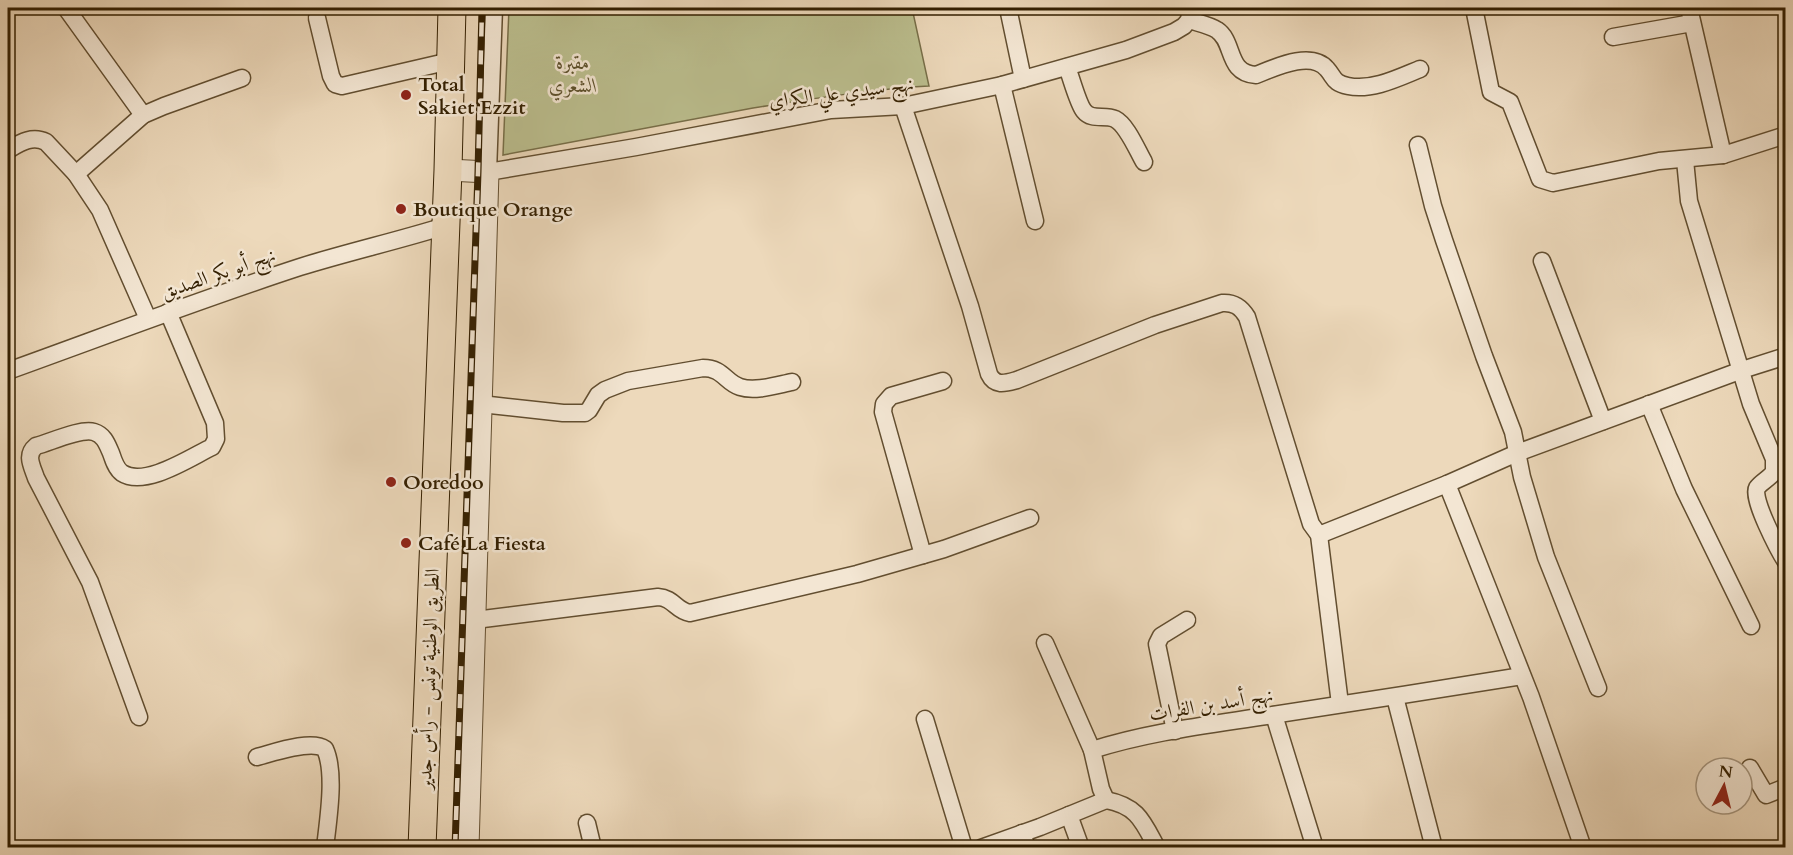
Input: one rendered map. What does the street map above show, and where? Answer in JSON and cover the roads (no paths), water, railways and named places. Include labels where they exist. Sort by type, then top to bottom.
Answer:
[{"type":"main road","name":"الطريق الوطنية تونس - رأس جدير","points":[[422,848],[452,8]]},
{"type":"street","points":[[66,8],[143,115]]},
{"type":"street","points":[[468,848],[494,8]]},
{"type":"street","points":[[1008,8],[1023,79]]},
{"type":"street","points":[[1474,8],[1491,92],[1510,102],[1540,178],[1553,183],[1659,161],[1723,155],[1785,135]]},
{"type":"street","points":[[1190,14],[1217,30],[1234,64],[1252,75],[1291,62],[1312,61],[1327,68],[1338,82],[1346,86],[1359,87],[1371,86],[1420,69]]},
{"type":"street","name":"نهج سيدي علي الكراي","points":[[488,172],[831,110],[903,106],[1002,85],[1126,50],[1174,32],[1184,26],[1190,14]]},
{"type":"street","points":[[1613,37],[1691,15],[1723,155]]},
{"type":"street","points":[[317,18],[335,84],[342,86],[450,61]]},
{"type":"street","points":[[1067,67],[1083,111],[1090,116],[1119,121],[1144,162]]},
{"type":"street","points":[[76,174],[143,115],[242,78]]},
{"type":"street","points":[[1002,85],[1035,221]]},
{"type":"street","points":[[903,106],[970,306],[992,380],[996,383],[1003,384],[1017,380],[1155,325],[1222,303],[1233,303],[1240,307],[1247,317],[1311,524],[1319,535],[1340,704]]},
{"type":"street","points":[[8,150],[33,139],[40,139],[46,142],[76,174],[100,210],[148,320]]},
{"type":"street","points":[[1418,145],[1444,240],[1513,432],[1522,477],[1546,557],[1598,688]]},
{"type":"street","points":[[1685,160],[1689,201],[1751,404],[1774,459],[1774,472],[1757,488],[1755,496],[1785,562]]},
{"type":"street","points":[[448,170],[488,172]]},
{"type":"street","name":"نهج أبو بكر الصديق","points":[[8,370],[168,312],[336,256],[395,242],[445,226]]},
{"type":"street","points":[[1542,261],[1603,421]]},
{"type":"street","points":[[139,717],[90,582],[36,478],[30,455],[36,446],[90,431],[103,437],[115,465],[122,473],[144,477],[212,447],[216,439],[215,423],[168,312]]},
{"type":"street","points":[[1319,535],[1447,484],[1517,453],[1785,356]]},
{"type":"street","points":[[481,404],[563,413],[585,413],[598,395],[628,381],[704,368],[723,373],[739,387],[748,389],[792,382]]},
{"type":"street","points":[[923,555],[883,412],[884,404],[891,396],[943,381]]},
{"type":"street","points":[[1649,404],[1684,489],[1751,626]]},
{"type":"street","points":[[1447,484],[1522,676],[1583,848]]},
{"type":"street","points":[[476,620],[658,597],[667,598],[683,612],[690,613],[857,574],[944,549],[1030,518]]},
{"type":"street","points":[[1175,730],[1156,644],[1161,636],[1187,621]]},
{"type":"street","points":[[1045,643],[1092,750],[1101,789],[1106,800]]},
{"type":"street","name":"نهج أسد بن الفرات","points":[[1092,750],[1113,743],[1175,730],[1522,676]]},
{"type":"street","points":[[1395,697],[1434,848]]},
{"type":"street","points":[[1274,715],[1315,848]]},
{"type":"street","points":[[926,719],[964,848]]},
{"type":"street","points":[[257,758],[303,746],[315,745],[325,748],[328,755],[330,788],[325,848]]},
{"type":"street","points":[[1754,775],[1766,795],[1785,787]]},
{"type":"street","points":[[981,848],[1025,840],[1069,815],[1106,800],[1116,802],[1135,812],[1157,848]]},
{"type":"street","points":[[1069,815],[1082,848]]},
{"type":"street","points":[[587,823],[593,848]]},
{"type":"railway","points":[[455,848],[482,8]]},
{"type":"place","name":"Total Sakiet Ezzit","points":[[406,95]]},
{"type":"place","name":"Boutique Orange","points":[[401,209]]},
{"type":"place","name":"Ooredoo","points":[[391,482]]},
{"type":"place","name":"Café La Fiesta","points":[[406,543]]},
{"type":"park label","name":"مقبرة الشعري","points":[[573,74]]}]
